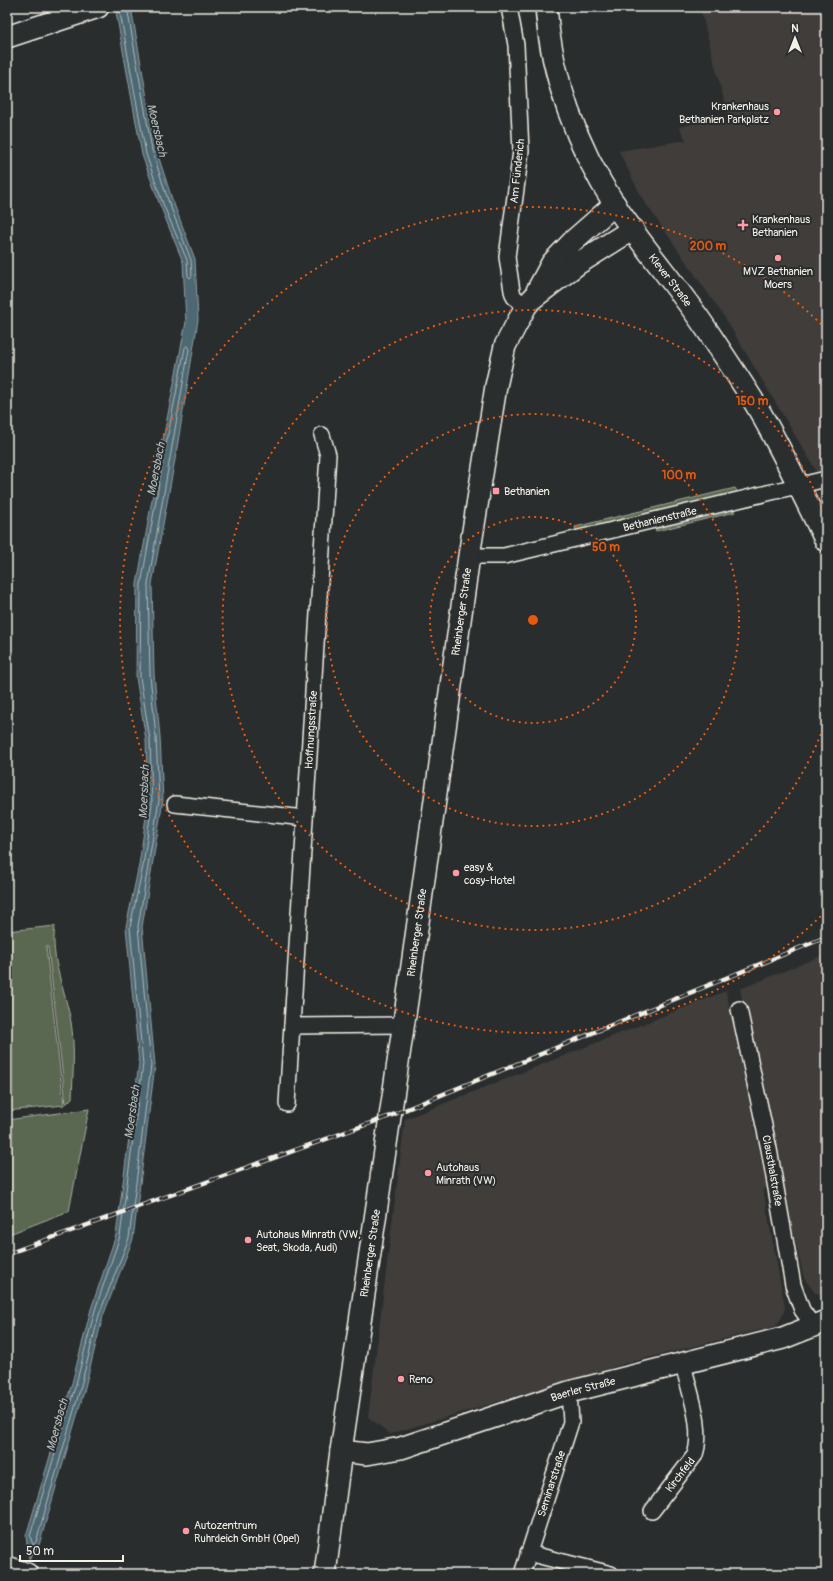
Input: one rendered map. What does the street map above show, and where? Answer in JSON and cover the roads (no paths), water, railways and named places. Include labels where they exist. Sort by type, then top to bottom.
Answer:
[{"type":"main road","name":"Klever Straße","points":[[546,7],[556,66],[566,106],[585,150],[614,204],[708,331],[756,406],[799,485],[826,541]]},
{"type":"main road","points":[[7,37],[90,10]]},
{"type":"main road","name":"Rheinberger Straße","points":[[325,1574],[341,1452],[469,556],[496,386],[505,346],[552,263],[574,240],[614,204]]},
{"type":"main road","points":[[529,303],[579,263],[633,229]]},
{"type":"main road","name":"Baerler Straße","points":[[341,1452],[367,1454],[389,1451],[418,1443],[569,1392],[783,1338],[820,1324]]},
{"type":"street","name":"Am Fünderich","points":[[509,7],[517,52],[521,151],[507,257],[514,297],[529,303]]},
{"type":"street","name":"Hoffnungsstraße","points":[[287,1104],[328,455],[322,435]]},
{"type":"street","name":"Bethanienstraße","points":[[469,556],[504,556],[826,479]]},
{"type":"street","points":[[175,804],[305,818]]},
{"type":"street","name":"Clausthalstraße","points":[[739,1009],[769,1149],[793,1285],[802,1310],[820,1324]]},
{"type":"street","points":[[292,1026],[403,1025]]},
{"type":"street","name":"Kirchfeld","points":[[652,1511],[695,1455],[699,1445],[699,1432],[683,1364]]},
{"type":"street","name":"Seminarstraße","points":[[522,1574],[571,1422],[569,1392]]},
{"type":"street","points":[[528,1554],[611,1574]]},
{"type":"water","name":"Moersbach","points":[[115,7],[131,7],[156,149],[172,199],[195,259],[198,320],[176,454],[152,584],[154,674],[160,737],[163,800],[142,927],[155,1065],[133,1239],[103,1316],[83,1395],[39,1545],[29,1559],[26,1536],[72,1383],[91,1309],[116,1235],[139,1063],[126,927],[139,865],[148,803],[146,740],[136,677],[137,584],[186,322],[183,262],[142,155]]},
{"type":"railway","points":[[7,1254],[390,1116],[826,937]]},
{"type":"place","name":"Krankenhaus Bethanien Parkplatz","points":[[777,112]]},
{"type":"place","name":"Krankenhaus Bethanien","points":[[743,225]]},
{"type":"place","name":"MVZ Bethanien Moers","points":[[778,258]]},
{"type":"place","name":"Bethanien","points":[[496,491]]},
{"type":"place","name":"easy & cosy-Hotel","points":[[456,873]]},
{"type":"place","name":"Autohaus Minrath (VW)","points":[[428,1173]]},
{"type":"place","name":"Autohaus Minrath (VW, Seat, Skoda, Audi)","points":[[248,1240]]},
{"type":"place","name":"Reno","points":[[401,1379]]},
{"type":"place","name":"Autozentrum Ruhrdeich GmbH (Opel)","points":[[186,1531]]}]
